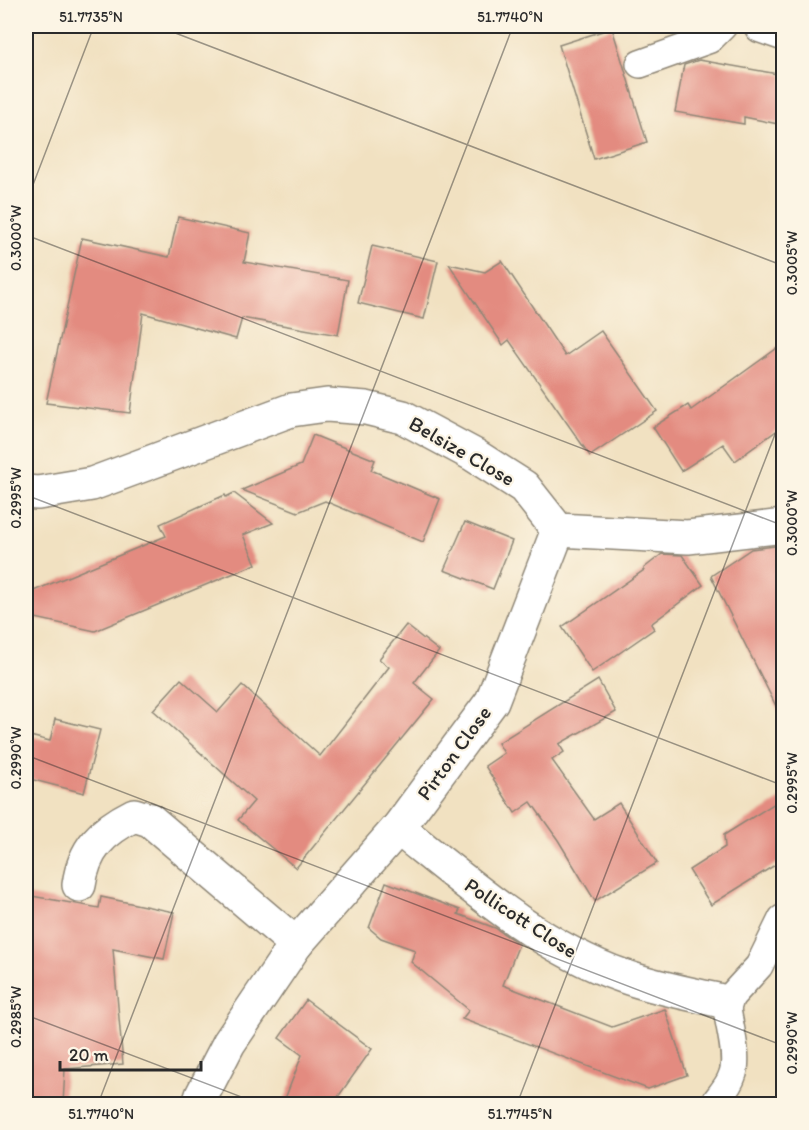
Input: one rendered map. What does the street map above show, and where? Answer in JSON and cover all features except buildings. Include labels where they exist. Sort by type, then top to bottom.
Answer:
[{"type":"street","points":[[761,26],[783,34]]},
{"type":"street","name":"Belsize Close","points":[[26,492],[38,493],[92,484],[291,410],[327,405],[366,408],[403,417],[474,454],[524,487],[558,530]]},
{"type":"street","points":[[558,530],[688,537],[783,526]]},
{"type":"street","name":"Pirton Close","points":[[199,1104],[229,1043],[296,944],[398,828],[492,701],[558,530]]},
{"type":"street","points":[[79,885],[81,871],[90,848],[120,822],[134,815],[150,820],[296,944]]},
{"type":"street","name":"Pollicott Close","points":[[398,828],[491,903],[560,948],[623,976],[726,1002]]},
{"type":"lane","points":[[640,64],[710,39],[723,26]]},
{"type":"lane","points":[[714,1104],[732,1077],[736,1059],[726,1002],[759,966],[782,919]]}]
